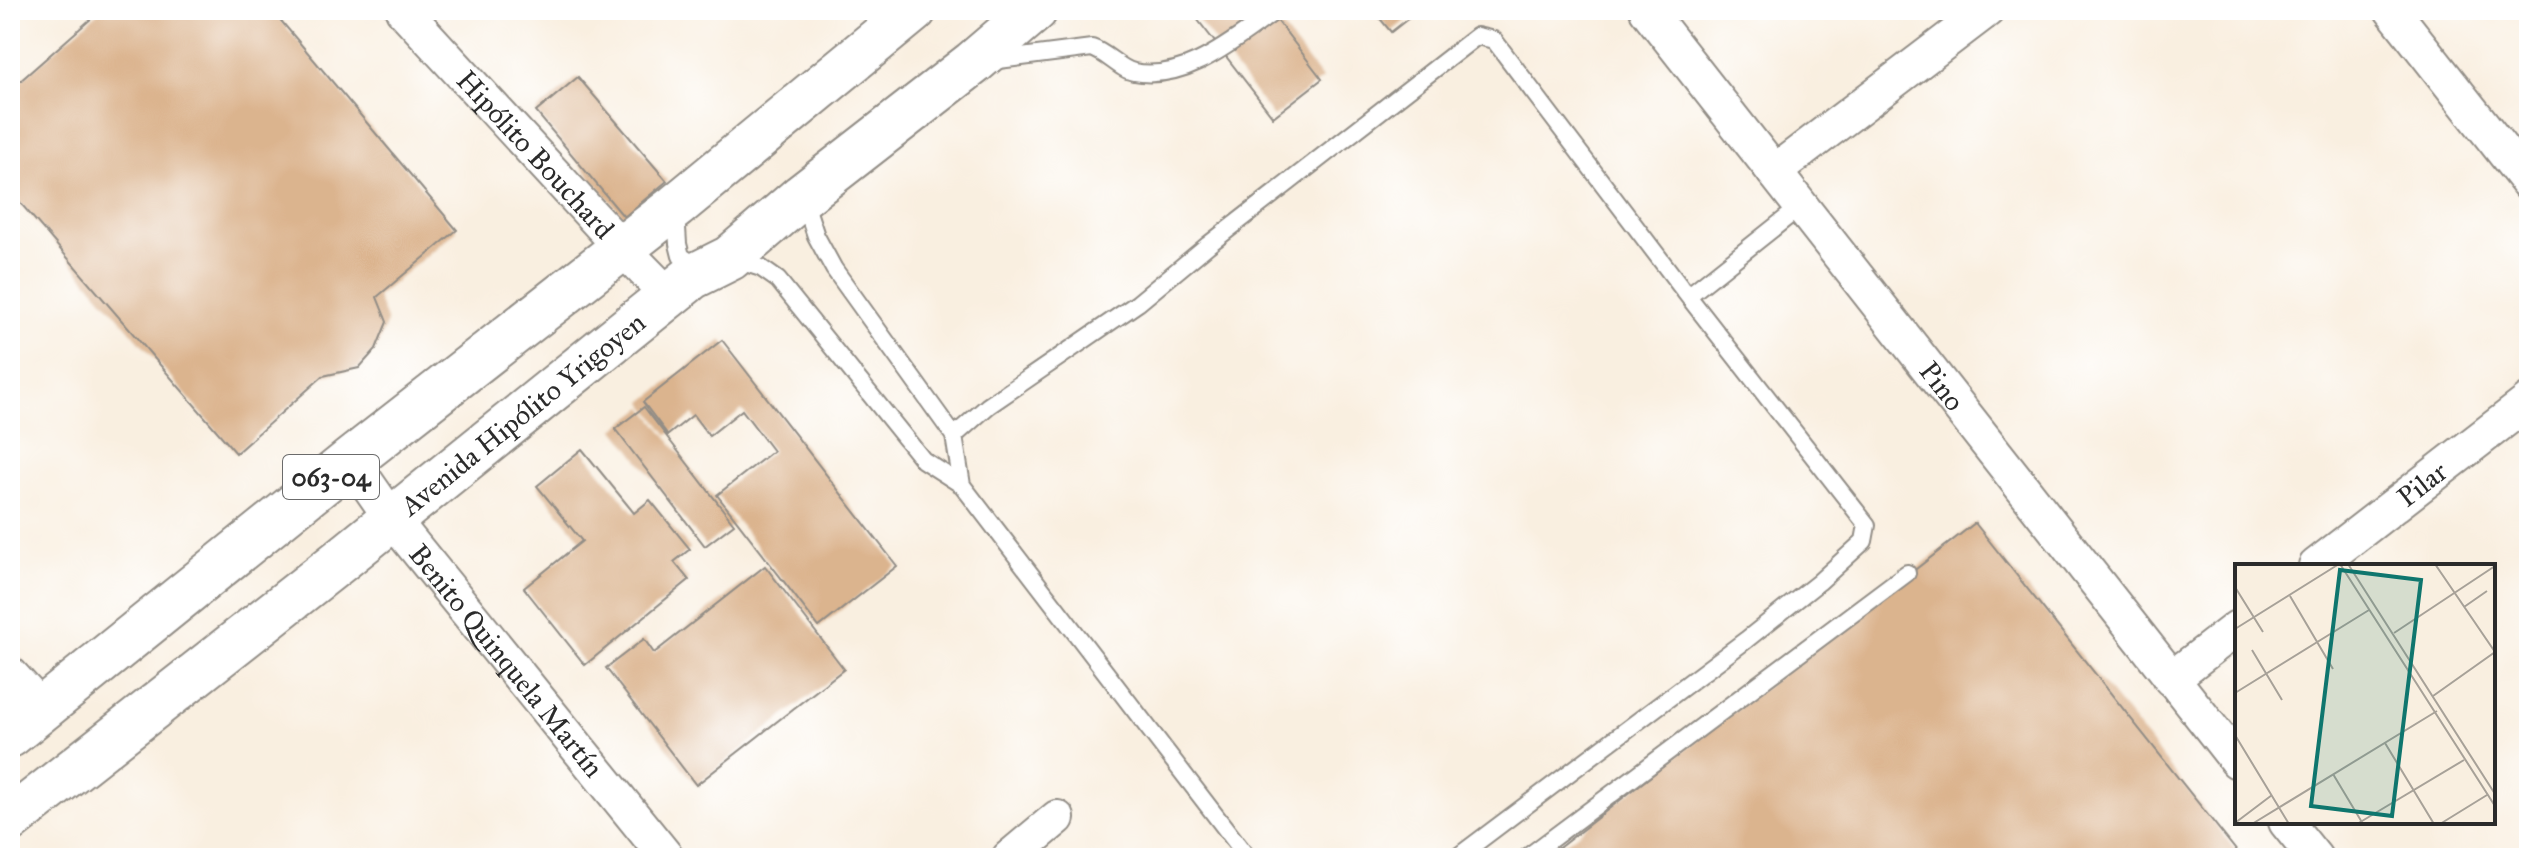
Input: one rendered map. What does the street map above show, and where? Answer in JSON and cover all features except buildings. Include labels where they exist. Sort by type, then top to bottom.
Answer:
[{"type":"main road","name":"063-04","points":[[26,722],[351,460],[676,206],[914,10]]},
{"type":"main road","name":"Avenida Hipólito Yrigoyen","points":[[10,820],[392,519],[692,277],[730,258],[802,196],[973,63],[1035,10]]},
{"type":"street","name":"Hipólito Bouchard","points":[[403,10],[670,297]]},
{"type":"street","name":"Pino","points":[[1647,10],[2235,759]]},
{"type":"street","points":[[1774,172],[1987,10]]},
{"type":"street","points":[[2392,10],[2529,184]]},
{"type":"street","name":"Pilar","points":[[2319,564],[2529,401]]},
{"type":"street","name":"Benito Quinquela Martín","points":[[351,460],[392,519],[667,858]]},
{"type":"street","points":[[2171,679],[2235,630]]},
{"type":"street","points":[[10,674],[26,722]]},
{"type":"street","points":[[1009,858],[1057,818]]},
{"type":"street","points":[[2288,824],[2315,858]]},
{"type":"lane","points":[[973,63],[1092,48],[1105,53],[1130,72],[1156,74],[1176,70],[1213,54],[1277,10]]},
{"type":"lane","points":[[954,436],[988,406],[1138,303],[1477,36],[1494,40],[1867,525],[1864,541],[1819,582],[1456,858]]},
{"type":"lane","points":[[802,196],[816,236],[834,269],[954,436],[962,485]]},
{"type":"lane","points":[[676,206],[681,256],[693,264],[730,258],[761,268],[778,280],[923,460],[962,485],[1248,858]]},
{"type":"lane","points":[[1688,296],[1800,207]]},
{"type":"lane","points":[[1526,858],[1907,573]]}]
